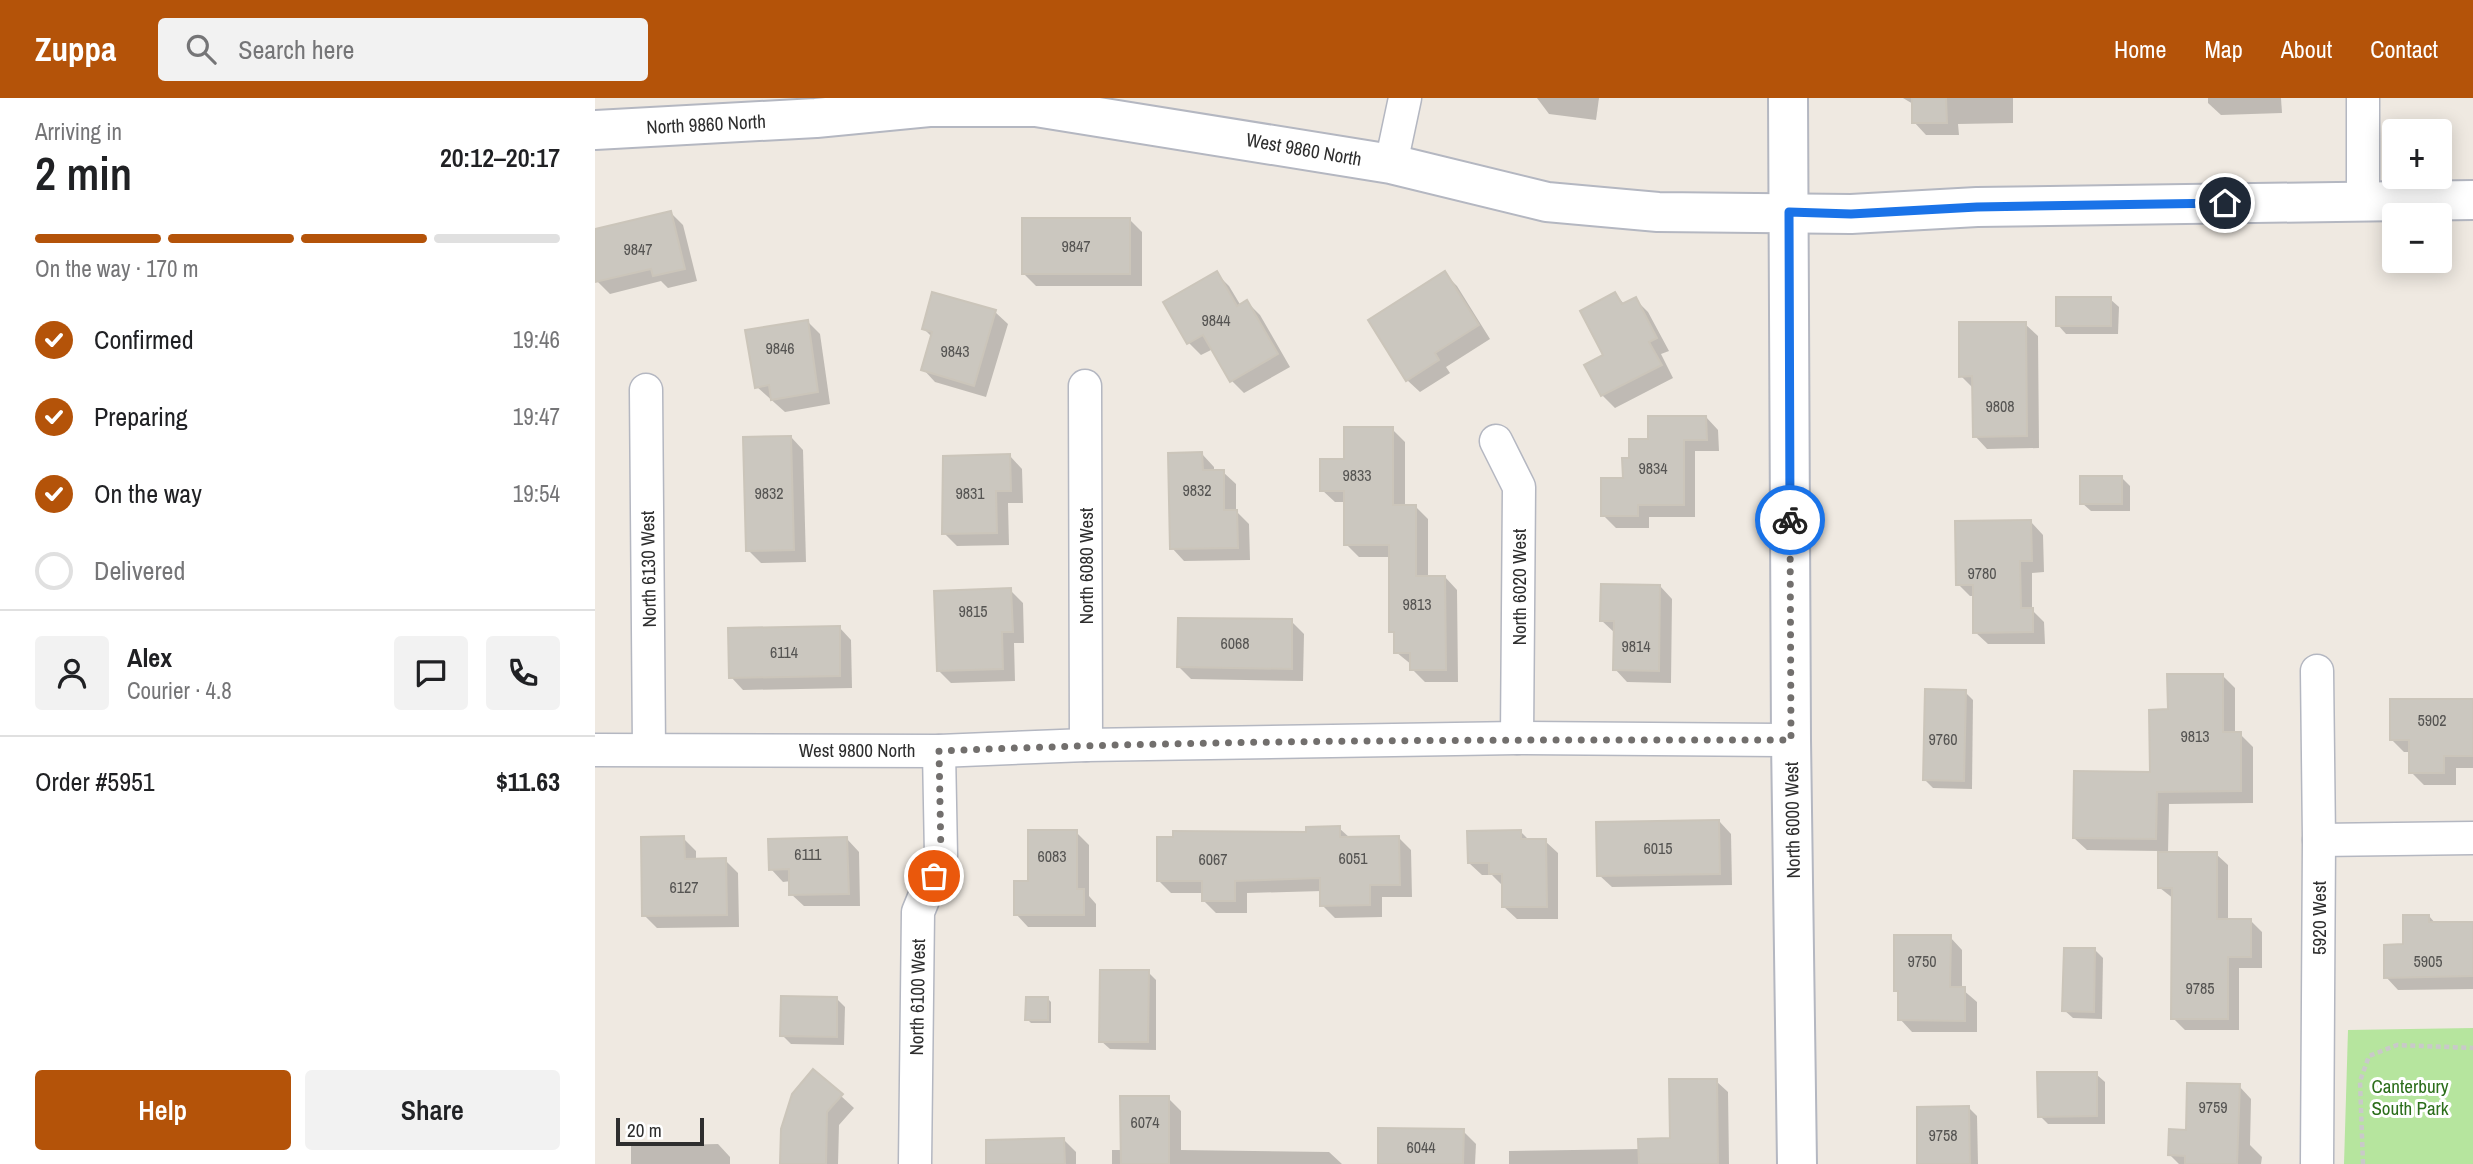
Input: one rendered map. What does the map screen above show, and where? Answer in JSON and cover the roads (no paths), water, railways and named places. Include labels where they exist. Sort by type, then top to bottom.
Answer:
[{"type":"street","points":[[1391,164],[1405,98]]},
{"type":"street","name":"North 6000 West","points":[[1788,98],[1791,740],[1797,1164]]},
{"type":"street","points":[[2363,98],[2363,201]]},
{"type":"street","name":"West 9860 North","points":[[816,108],[1036,107],[1391,164],[1546,202],[1658,212],[1851,214],[1977,207],[2473,200]]},
{"type":"street","name":"North 9860 North","points":[[595,130],[816,108]]},
{"type":"street","name":"North 6080 West","points":[[1085,386],[1086,745]]},
{"type":"street","name":"North 6130 West","points":[[646,390],[649,749]]},
{"type":"street","name":"North 6020 West","points":[[1496,440],[1519,487],[1517,738]]},
{"type":"street","name":"5920 West","points":[[2317,671],[2317,1164]]},
{"type":"street","name":"West 9800 North","points":[[595,750],[939,751],[1086,745],[1517,738],[1791,740]]},
{"type":"street","name":"North 6100 West","points":[[915,1164],[918,912],[941,856],[939,751]]},
{"type":"street","points":[[2319,840],[2473,838]]},
{"type":"park label","name":"Canterbury South Park","points":[[2410,1097]]}]
